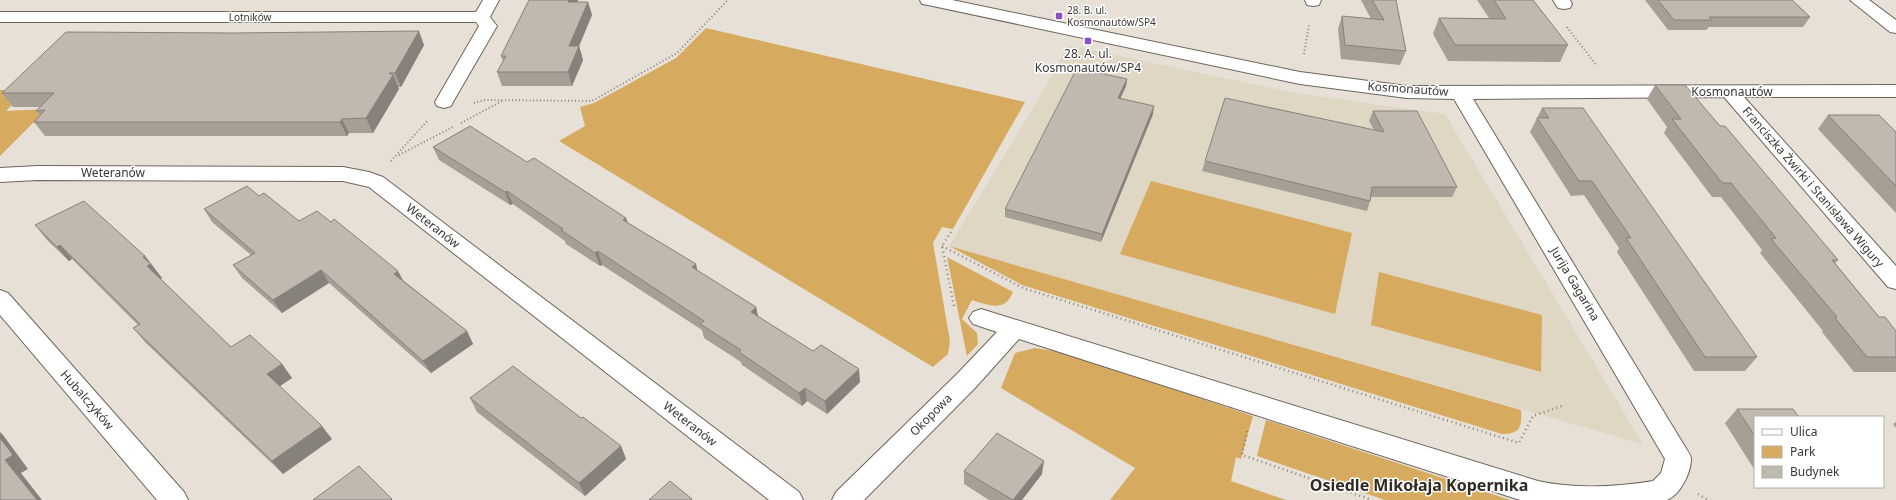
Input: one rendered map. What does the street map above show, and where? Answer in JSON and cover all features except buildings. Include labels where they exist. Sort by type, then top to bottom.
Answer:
[{"type":"street","points":[[444,102],[488,26],[481,17],[491,0]]},
{"type":"street","name":"Kosmonautów","points":[[928,0],[1300,78],[1407,92],[1896,91]]},
{"type":"street","points":[[1858,0],[1896,28]]},
{"type":"street","name":"Lotników","points":[[0,17],[481,17]]},
{"type":"street","name":"Franciszka Żwirki i Stanisława Wigury","points":[[1729,92],[1896,281]]},
{"type":"street","name":"Jurija Gagarina","points":[[1254,403],[1511,486],[1548,495],[1583,497],[1637,495],[1661,491],[1673,478],[1678,458],[1665,433],[1460,93]]},
{"type":"street","name":"Weteranów","points":[[0,175],[37,173],[343,174],[369,179],[388,192],[789,500]]},
{"type":"street","name":"Hubalczyków","points":[[0,299],[174,500]]},
{"type":"street","points":[[981,318],[1254,403]]},
{"type":"street","name":"Okopowa","points":[[846,500],[966,381],[1014,329]]},
{"type":"path","points":[[369,179],[397,156],[444,102],[468,105],[484,100],[592,101],[677,53],[728,0]]},
{"type":"path","points":[[1300,78],[1313,0]]},
{"type":"path","points":[[1562,2],[1557,15],[1616,92]]},
{"type":"path","points":[[460,123],[502,100]]},
{"type":"path","points":[[397,156],[453,126]]},
{"type":"path","points":[[942,246],[1023,288],[1519,442],[1533,416],[1565,405]]},
{"type":"path","points":[[1254,403],[1242,455],[1372,500]]},
{"type":"shaded area","points":[[1068,45],[1296,93],[1445,114],[1643,444],[949,246],[1035,105]]},
{"type":"green space","points":[[706,28],[1025,102],[953,229],[942,227],[933,243],[950,341],[948,354],[933,367],[559,141],[585,126],[580,107],[594,103],[676,58]]},
{"type":"green space","points":[[0,90],[27,90],[6,111],[47,109],[0,156]]},
{"type":"green space","points":[[1151,181],[1352,233],[1335,314],[1120,254]]},
{"type":"green space","points":[[949,246],[1521,410],[1520,425],[1519,428],[1513,433],[1502,434],[1022,285]]},
{"type":"green space","points":[[947,257],[1013,292],[1010,299],[1001,305],[996,306],[972,300],[962,319],[977,333],[978,344],[967,356]]},
{"type":"green space","points":[[1379,272],[1542,315],[1541,372],[1371,325]]},
{"type":"green space","points":[[1035,348],[1066,353],[1253,416],[1241,459],[1236,457],[1231,481],[1286,500],[1110,500],[1135,468],[1001,388],[1015,353]]},
{"type":"green space","points":[[1266,420],[1510,500],[1385,500],[1257,456]]},
{"type":"place","name":"28. B. ul. Kosmonautów/SP4","points":[[1059,16]]},
{"type":"place","name":"28. A. ul. Kosmonautów/SP4","points":[[1088,41]]},
{"type":"district","name":"Osiedle Mikołaja Kopernika","points":[[1419,485]]}]
